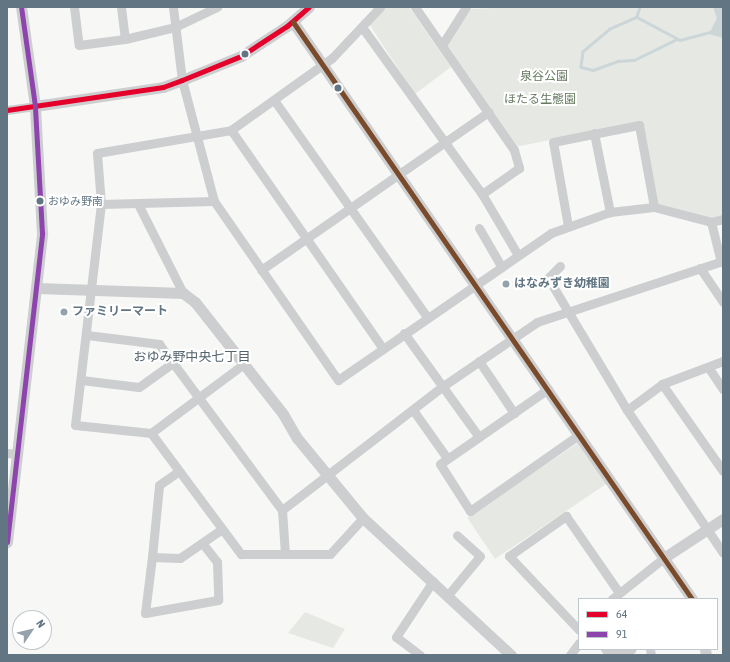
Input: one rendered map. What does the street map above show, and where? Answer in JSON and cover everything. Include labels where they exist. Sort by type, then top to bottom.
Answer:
[{"type":"street","points":[[7,542],[12,454],[37,288],[42,207],[35,106],[21,7]]},
{"type":"street","points":[[74,7],[79,45],[125,39],[175,27],[216,7]]},
{"type":"street","points":[[121,7],[125,39]]},
{"type":"street","points":[[172,7],[182,80],[214,201],[338,380],[382,347],[475,282],[518,256],[551,233],[610,212],[654,208],[711,222],[723,219]]},
{"type":"street","points":[[7,110],[163,87],[241,56],[293,22],[309,7]]},
{"type":"street","points":[[245,363],[201,398],[152,433],[75,425],[87,335],[90,290],[102,204],[97,153],[231,130],[323,65],[380,7]]},
{"type":"street","points":[[415,7],[514,150],[519,168],[482,194]]},
{"type":"street","points":[[442,45],[466,7]]},
{"type":"street","points":[[293,22],[475,282],[665,557],[691,598]]},
{"type":"street","points":[[362,27],[444,144],[482,194],[518,256]]},
{"type":"street","points":[[274,100],[427,317]]},
{"type":"street","points":[[261,270],[400,175],[488,112]]},
{"type":"street","points":[[568,226],[553,142],[594,133],[638,125],[654,208]]},
{"type":"street","points":[[231,130],[382,347]]},
{"type":"street","points":[[594,133],[610,212]]},
{"type":"street","points":[[102,204],[214,201]]},
{"type":"street","points":[[138,204],[182,294]]},
{"type":"street","points":[[282,510],[329,478],[443,386],[512,337],[537,322],[568,310],[722,262],[711,222]]},
{"type":"street","points":[[479,228],[501,266]]},
{"type":"street","points":[[560,266],[548,278],[627,410],[723,553]]},
{"type":"street","points":[[700,268],[723,302]]},
{"type":"street","points":[[37,288],[182,294],[195,302],[245,363],[329,478],[363,518],[433,581],[511,655]]},
{"type":"street","points":[[404,333],[479,437]]},
{"type":"street","points":[[87,335],[159,344],[201,398],[282,510],[285,554]]},
{"type":"street","points":[[479,361],[514,413]]},
{"type":"street","points":[[627,410],[662,384],[723,361]]},
{"type":"street","points":[[81,380],[139,387],[174,362]]},
{"type":"street","points":[[708,367],[723,389]]},
{"type":"street","points":[[662,384],[723,471]]},
{"type":"street","points":[[548,389],[447,458],[440,468],[470,511],[580,434]]},
{"type":"street","points":[[413,410],[447,458]]},
{"type":"street","points":[[152,433],[222,530],[242,554],[330,554],[363,518]]},
{"type":"street","points":[[179,471],[159,485],[145,613],[218,600],[217,562],[203,544]]},
{"type":"street","points":[[578,629],[509,556],[566,516],[618,591]]},
{"type":"street","points":[[613,598],[618,591],[723,518]]},
{"type":"street","points":[[152,557],[180,558],[222,530]]},
{"type":"street","points":[[448,595],[480,556],[457,535]]},
{"type":"street","points":[[420,655],[396,637],[433,581]]},
{"type":"street","points":[[570,655],[578,644]]},
{"type":"street","points":[[608,650],[612,653],[627,650]]},
{"type":"green space","points":[[385,7],[409,7],[451,67],[415,94],[369,24]]},
{"type":"green space","name":"泉谷公園","points":[[513,7],[723,7],[723,216],[714,219],[658,206],[641,122],[515,147],[446,45],[469,9]]},
{"type":"green space","points":[[579,442],[607,483],[495,559],[467,517]]},
{"type":"green space","points":[[305,612],[345,629],[333,648],[288,633]]},
{"type":"shaded area","points":[[713,7],[723,7],[723,38],[709,34],[717,18]]},
{"type":"waterway","points":[[640,7],[637,17],[610,29],[583,52],[581,67],[593,70],[618,61],[634,60],[677,39]]},
{"type":"waterway","points":[[637,17],[680,40],[709,32]]},
{"type":"transit line","name":"91","points":[[7,542],[42,233],[35,106],[21,7]]},
{"type":"transit line","name":"64","points":[[7,110],[163,87],[241,56],[287,26],[309,7]]},
{"type":"transit line","points":[[293,22],[691,598]]},
{"type":"place","name":"おゆみ野南","points":[[40,201]]},
{"type":"place","name":"はなみずき幼稚園","points":[[506,284]]},
{"type":"place","name":"ファミリーマート","points":[[64,312]]},
{"type":"district","name":"おゆみ野中央七丁目","points":[[192,357]]},
{"type":"park label","name":"ほたる生態園","points":[[540,100]]}]
